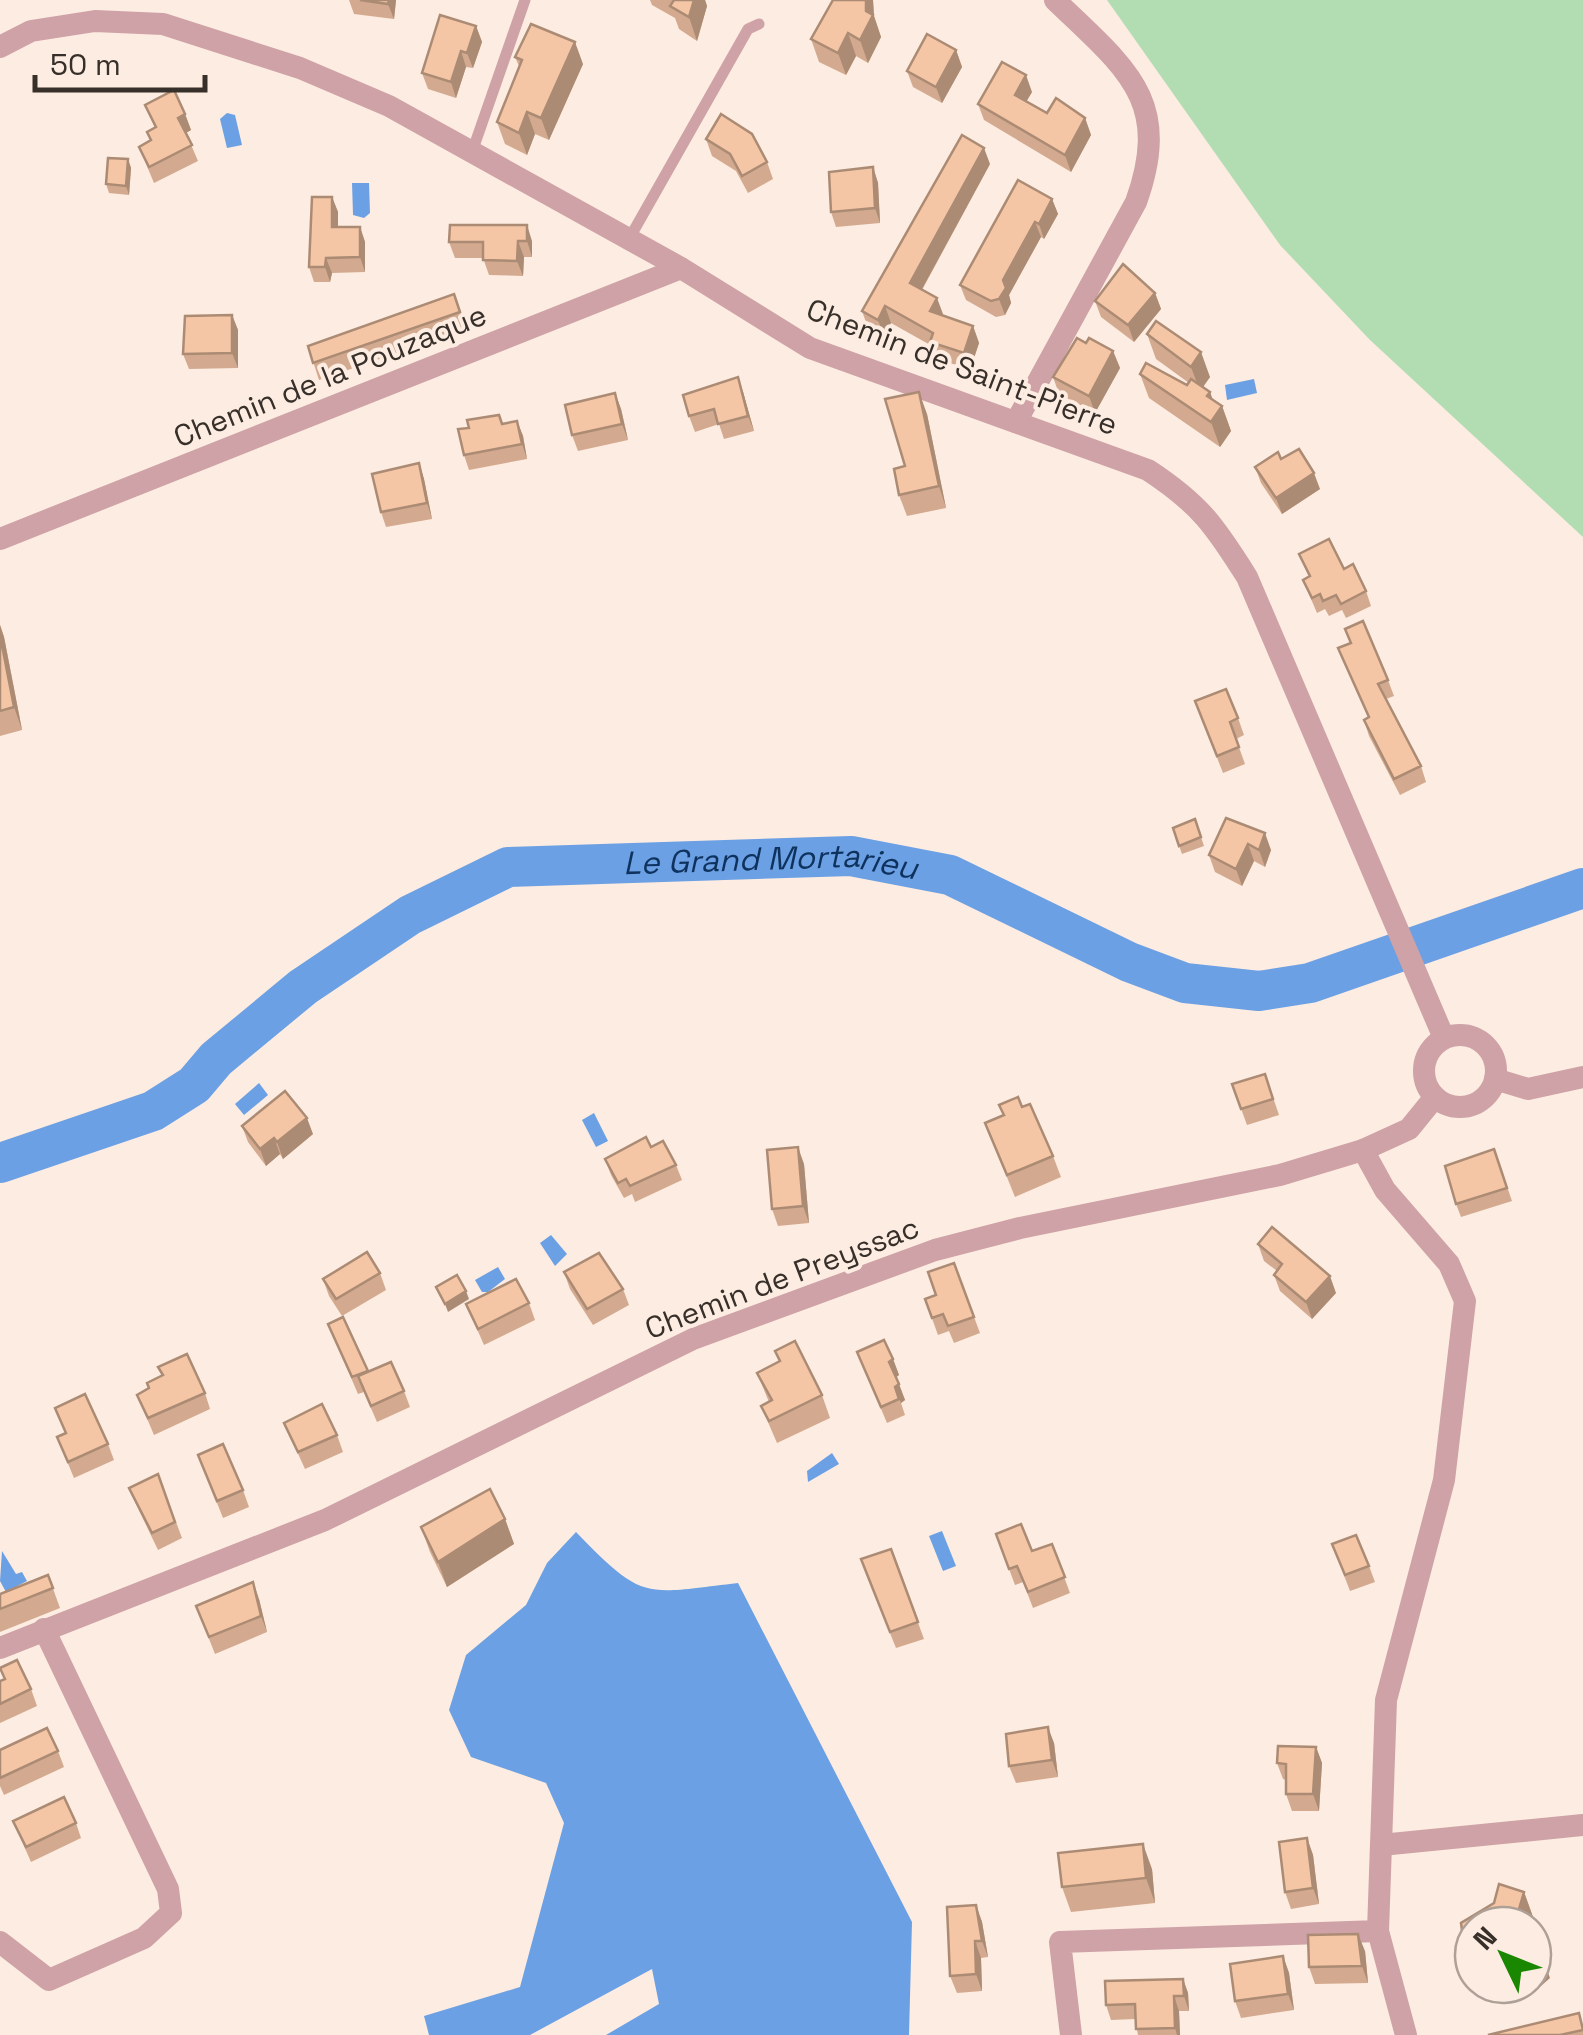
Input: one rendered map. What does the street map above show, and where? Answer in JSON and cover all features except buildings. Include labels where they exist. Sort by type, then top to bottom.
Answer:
[{"type":"street","points":[[1016,422],[1136,202],[1150,164],[1151,125],[1140,92],[1055,0]]},
{"type":"street","name":"Chemin de Saint-Pierre","points":[[0,47],[31,31],[95,21],[163,24],[300,68],[389,106],[629,238],[810,348],[1148,470],[1208,515],[1247,577],[1396,934],[1444,1038]]},
{"type":"street","name":"Chemin de la Pouzaque","points":[[0,539],[681,268]]},
{"type":"street","points":[[1467,1035],[1487,1047],[1496,1068],[1495,1080],[1484,1098],[1465,1107],[1435,1097],[1428,1088],[1424,1065],[1435,1045],[1444,1038],[1467,1035]]},
{"type":"street","points":[[1495,1080],[1528,1089],[1583,1076]]},
{"type":"street","name":"Chemin de Preyssac","points":[[0,1648],[325,1520],[692,1339],[853,1278],[1020,1228],[1280,1175],[1363,1150],[1409,1128],[1435,1097]]},
{"type":"street","points":[[1363,1150],[1385,1190],[1449,1264],[1464,1301],[1444,1480],[1386,1700],[1378,1931],[1406,2035]]},
{"type":"street","points":[[0,1942],[48,1980],[144,1938],[171,1913],[168,1890],[44,1629]]},
{"type":"street","points":[[1380,1845],[1583,1825]]},
{"type":"street","points":[[1071,2035],[1060,1942],[1224,1940],[1378,1931]]},
{"type":"lane","points":[[472,152],[524,0]]},
{"type":"lane","points":[[629,238],[748,28],[758,24]]},
{"type":"green space","points":[[1107,0],[1583,0],[1583,537],[1370,340],[1280,245]]},
{"type":"water","points":[[227,113],[235,115],[242,145],[227,148],[220,119]]},
{"type":"water","points":[[352,183],[369,183],[370,213],[364,218],[353,215]]},
{"type":"water","points":[[1254,379],[1257,393],[1227,400],[1225,385]]},
{"type":"water","points":[[259,1083],[268,1095],[244,1115],[235,1104]]},
{"type":"water","points":[[594,1113],[608,1141],[596,1147],[582,1120]]},
{"type":"water","points":[[551,1235],[567,1254],[555,1266],[540,1243]]},
{"type":"water","points":[[498,1267],[505,1279],[482,1292],[475,1280]]},
{"type":"water","points":[[832,1453],[839,1464],[808,1482],[807,1471]]},
{"type":"water","points":[[942,1531],[956,1566],[943,1571],[929,1536]]},
{"type":"water","points":[[576,1532],[617,1571],[647,1588],[682,1590],[738,1583],[912,1922],[909,2035],[606,2035],[659,2004],[652,1969],[530,2035],[429,2035],[424,2016],[520,1987],[564,1823],[546,1783],[471,1757],[449,1710],[466,1655],[526,1605],[547,1563]]},
{"type":"water","points":[[2,1551],[16,1574],[22,1572],[27,1581],[6,1592],[0,1581]]},
{"type":"waterway","name":"Le Grand Mortarieu","points":[[0,1163],[153,1111],[194,1085],[216,1059],[303,987],[410,915],[508,867],[851,856],[950,875],[1129,962],[1185,983],[1259,991],[1310,983],[1583,888]]}]
